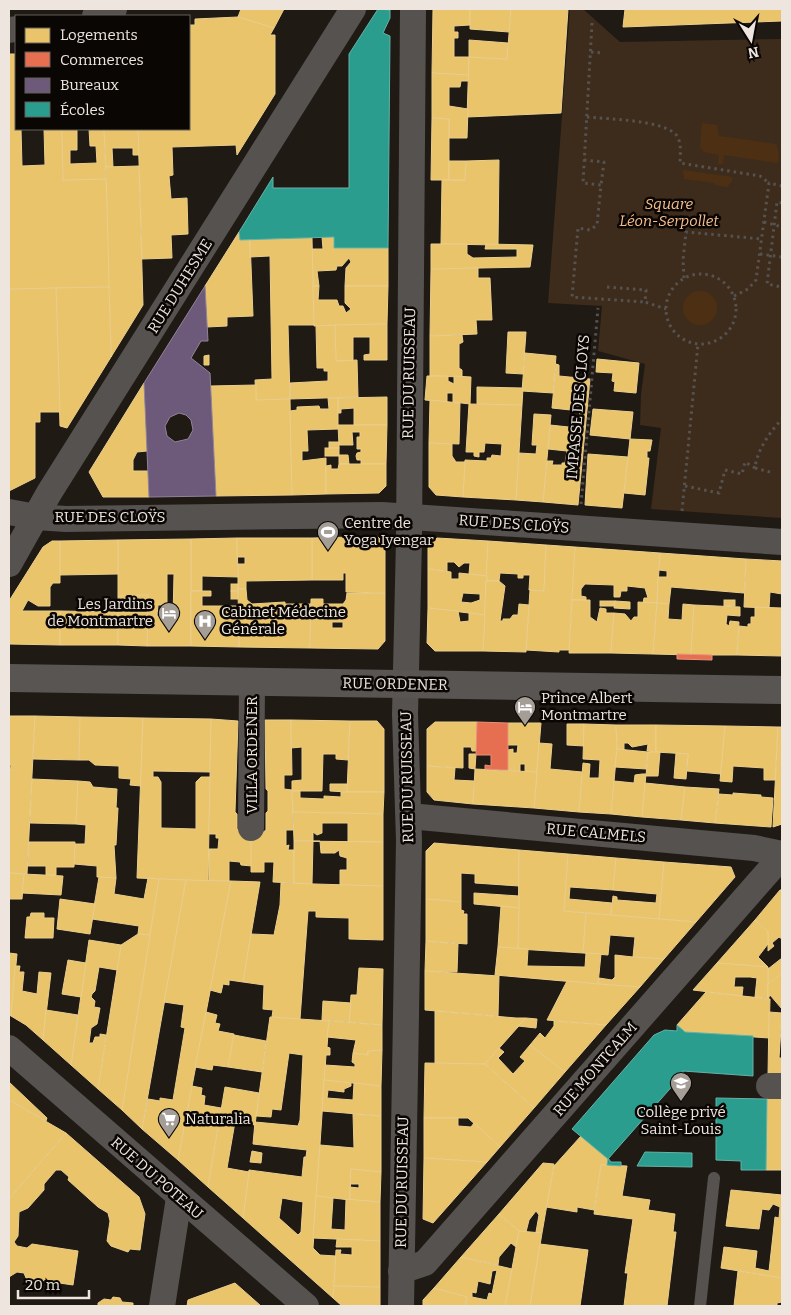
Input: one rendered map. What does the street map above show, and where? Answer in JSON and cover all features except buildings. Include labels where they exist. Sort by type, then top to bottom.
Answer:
[{"type":"main road","name":"RUE ORDENER","points":[[9,678],[782,690]]},
{"type":"street","points":[[98,15],[114,9]]},
{"type":"street","name":"RUE DUHESME","points":[[9,564],[36,517],[352,9]]},
{"type":"street","name":"RUE DU RUISSEAU","points":[[401,1306],[409,816],[406,684],[413,9]]},
{"type":"street","name":"RUE DES CLOŸS","points":[[9,512],[36,517],[408,516],[782,542]]},
{"type":"street","name":"VILLA ORDENER","points":[[251,828],[252,681]]},
{"type":"street","name":"RUE CALMELS","points":[[409,816],[744,847],[782,855]]},
{"type":"street","name":"RUE MONTCALM","points":[[401,1271],[425,1263],[782,855]]},
{"type":"street","name":"RUE DU POTEAU","points":[[9,1048],[179,1198],[306,1306]]},
{"type":"street","points":[[162,1306],[179,1198]]},
{"type":"lane","points":[[700,1306],[714,1178]]},
{"type":"path","points":[[592,23],[583,183],[602,185]]},
{"type":"path","points":[[590,52],[603,53]]},
{"type":"path","points":[[587,117],[664,126],[676,135],[680,163],[760,176],[769,183],[782,186]]},
{"type":"path","points":[[584,160],[604,162],[602,185],[597,225],[590,230],[578,228],[572,297],[645,302],[666,309]]},
{"type":"path","points":[[734,296],[748,289],[756,280],[769,183]]},
{"type":"path","points":[[782,203],[777,202],[767,284],[782,286]]},
{"type":"path","points":[[764,222],[782,226]]},
{"type":"path","points":[[684,278],[683,260],[686,232],[762,239]]},
{"type":"path","points":[[760,254],[782,257]]},
{"type":"path","points":[[696,274],[707,274],[718,278],[728,285],[737,306],[732,327],[718,340],[698,344],[688,342],[676,332],[668,319],[666,309],[671,291],[684,278],[696,274]]},
{"type":"path","points":[[608,287],[646,290],[645,302]]},
{"type":"path","name":"IMPASSE DES CLOYS","points":[[580,508],[598,308]]},
{"type":"path","points":[[679,536],[698,344]]},
{"type":"path","points":[[755,468],[760,452],[773,429],[782,418]]},
{"type":"path","points":[[685,486],[718,493],[725,470],[742,474],[745,462],[755,468],[770,472]]},
{"type":"green space","name":"Square Léon-Serpollet","points":[[570,9],[583,9],[620,42],[782,39],[782,518],[651,509],[661,428],[640,425],[641,394],[645,364],[598,351],[602,306],[548,303]]},
{"type":"shaded area","points":[[702,123],[717,125],[719,136],[776,144],[779,154],[778,163],[724,155],[723,164],[718,164],[719,155],[704,152],[700,147]]},
{"type":"shaded area","points":[[683,170],[732,177],[732,181],[727,187],[715,185],[715,183],[684,179]]},
{"type":"shaded area","points":[[700,291],[712,296],[717,308],[712,320],[700,325],[688,320],[683,308],[688,296]]},
{"type":"place","name":"Centre de Yoga Iyengar","points":[[328,551]]},
{"type":"place","name":"Les Jardins de Montmartre","points":[[169,632]]},
{"type":"place","name":"Cabinet Médecine Générale","points":[[205,640]]},
{"type":"place","name":"Prince Albert Montmartre","points":[[525,726]]},
{"type":"place","name":"Collège privé Saint-Louis","points":[[681,1102]]},
{"type":"place","name":"Naturalia","points":[[169,1138]]}]
